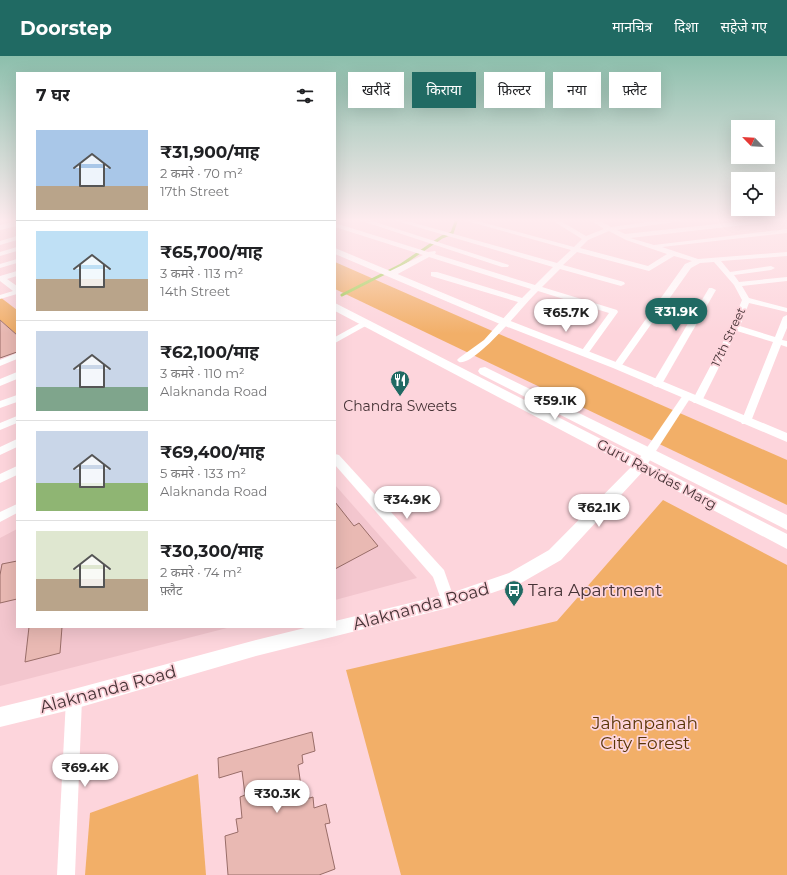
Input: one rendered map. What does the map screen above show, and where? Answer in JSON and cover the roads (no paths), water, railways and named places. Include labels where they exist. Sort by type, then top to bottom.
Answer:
[{"type":"main road","name":"Guru Ravidas Marg","points":[[336,297],[787,522]]},
{"type":"main road","name":"Guru Ravidas Marg","points":[[336,307],[787,542]]},
{"type":"street","points":[[350,257],[504,322],[617,366],[691,399],[787,438]]},
{"type":"street","points":[[391,274],[425,257]]},
{"type":"street","points":[[436,257],[614,312],[584,353]]},
{"type":"street","points":[[481,257],[505,264]]},
{"type":"street","points":[[528,257],[621,284]]},
{"type":"street","points":[[462,360],[487,342],[523,301],[567,257]]},
{"type":"street","points":[[608,257],[649,269],[667,257]]},
{"type":"street","points":[[686,257],[698,261]]},
{"type":"street","points":[[617,366],[688,266],[698,261],[741,257]]},
{"type":"street","name":"17th Street","points":[[641,465],[691,399],[735,327],[746,300],[737,284],[715,259]]},
{"type":"street","points":[[0,266],[16,261]]},
{"type":"street","points":[[728,275],[736,272],[771,268]]},
{"type":"street","points":[[0,279],[16,273]]},
{"type":"street","points":[[434,274],[523,301]]},
{"type":"street","points":[[0,279],[16,290]]},
{"type":"street","points":[[737,284],[787,279]]},
{"type":"street","points":[[658,384],[712,290]]},
{"type":"street","points":[[0,297],[16,291]]},
{"type":"street","points":[[746,300],[787,310]]},
{"type":"street","points":[[746,422],[787,317]]},
{"type":"street","points":[[336,339],[368,323]]},
{"type":"street","points":[[735,327],[787,344]]},
{"type":"street","points":[[0,363],[16,356]]},
{"type":"street","points":[[0,383],[16,376]]},
{"type":"street","points":[[0,405],[16,398]]},
{"type":"street","points":[[0,427],[16,419]]},
{"type":"street","points":[[0,451],[16,443]]},
{"type":"street","points":[[336,459],[439,574],[448,601]]},
{"type":"street","name":"Alaknanda Road","points":[[0,717],[74,699],[256,648],[448,601],[515,578],[555,555],[641,465]]},
{"type":"street","points":[[0,479],[16,471]]},
{"type":"street","points":[[0,517],[16,509]]},
{"type":"street","points":[[66,875],[74,699]]},
{"type":"waterway","points":[[342,295],[401,265],[412,257]]},
{"type":"place","name":"Chandra Sweets","points":[[400,397]]},
{"type":"place","name":"Tara Apartment","points":[[514,607]]},
{"type":"park label","name":"Jahanpanah City Forest","points":[[645,733]]}]
